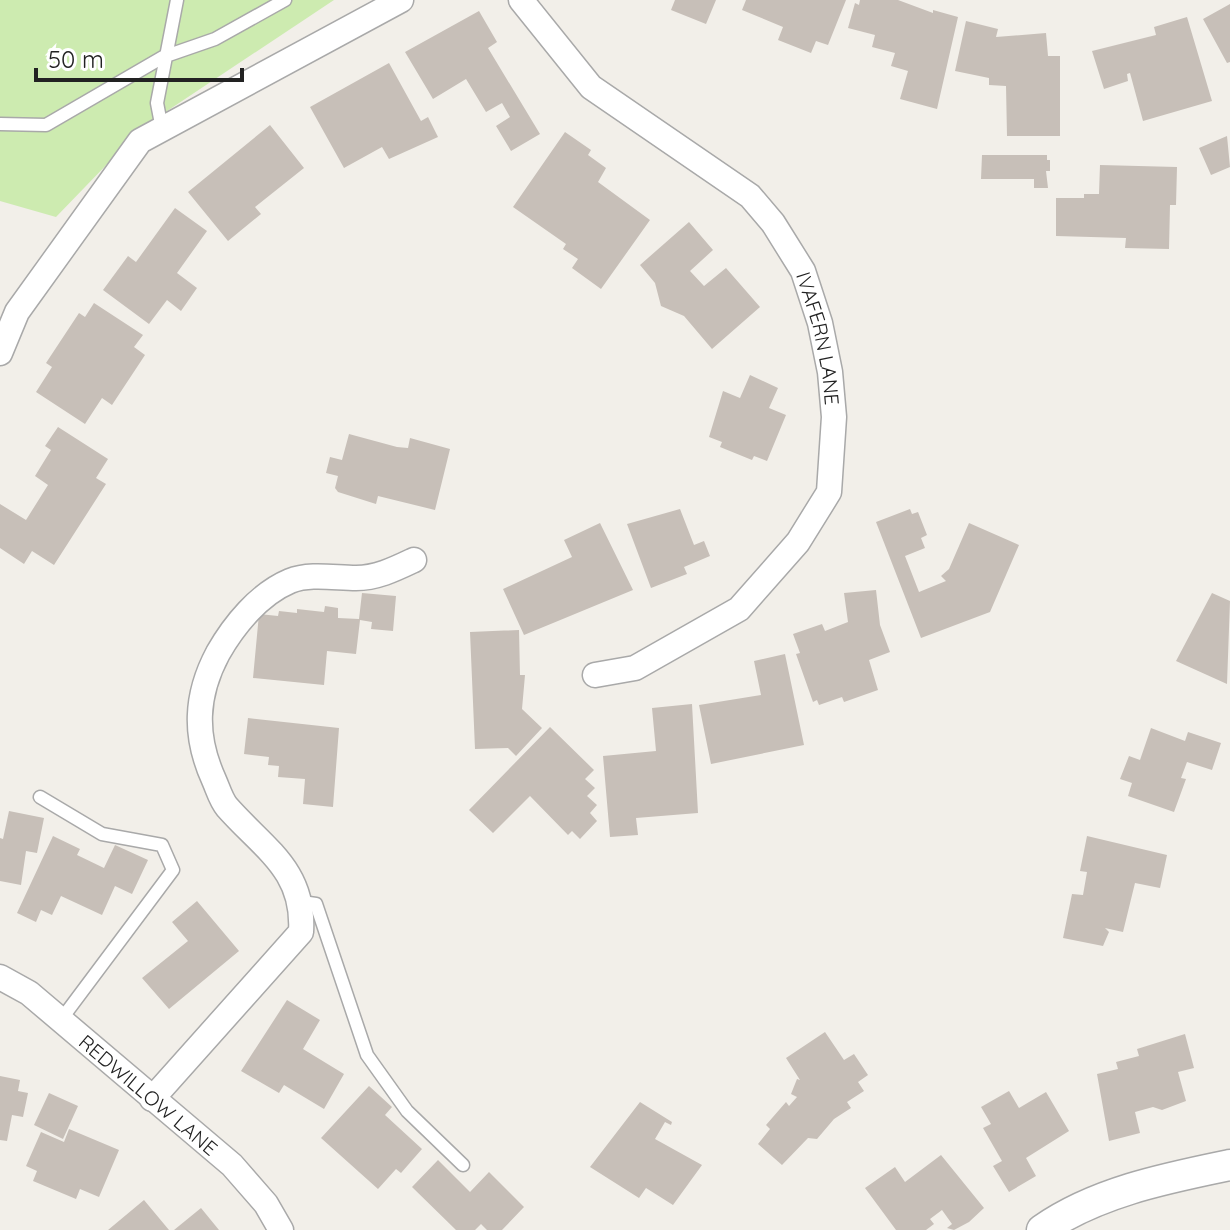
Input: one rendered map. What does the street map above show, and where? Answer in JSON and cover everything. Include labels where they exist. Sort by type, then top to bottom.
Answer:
[{"type":"street","points":[[0,353],[17,312],[140,141],[401,0]]},
{"type":"street","name":"IVAFERN LANE","points":[[521,0],[591,87],[750,196],[773,223],[803,271],[820,323],[830,372],[834,417],[829,492],[798,542],[739,609],[635,668],[595,675]]},
{"type":"street","points":[[152,1099],[301,932],[302,902],[293,878],[224,804],[208,768],[198,716],[205,677],[225,640],[264,596],[291,581],[324,576],[359,578],[389,572],[414,560]]},
{"type":"street","name":"REDWILLOW LANE","points":[[0,977],[29,993],[232,1165],[266,1204],[281,1230]]},
{"type":"street","points":[[1042,1230],[1102,1199],[1178,1176],[1230,1165]]},
{"type":"lane","points":[[162,129],[157,103],[163,57],[173,32],[177,0]]},
{"type":"lane","points":[[0,124],[46,125],[163,57],[215,39],[285,0]]},
{"type":"lane","points":[[40,797],[102,834],[162,845],[173,870],[60,1021]]},
{"type":"lane","points":[[302,902],[316,904],[367,1055],[407,1111],[463,1165]]},
{"type":"green space","points":[[0,0],[334,0],[143,127],[56,217],[0,201]]},
{"type":"building","points":[[675,0],[716,0],[706,24],[671,10]]},
{"type":"building","points":[[746,0],[846,0],[828,45],[816,41],[811,53],[778,40],[783,27],[742,10]]},
{"type":"building","points":[[860,0],[898,0],[933,13],[933,10],[958,17],[937,109],[900,99],[908,71],[891,66],[895,53],[872,47],[875,35],[848,28],[855,3],[859,5]]},
{"type":"building","points":[[1230,4],[1230,62],[1227,63],[1203,19]]},
{"type":"building","points":[[479,11],[497,42],[488,48],[540,134],[511,151],[496,126],[510,117],[502,103],[486,112],[466,79],[433,99],[405,52]]},
{"type":"building","points":[[1187,17],[1212,101],[1143,121],[1130,73],[1127,74],[1128,81],[1104,89],[1092,51],[1156,35],[1154,27]]},
{"type":"building","points":[[966,21],[998,29],[996,37],[1046,33],[1048,56],[1060,56],[1060,136],[1007,136],[1006,86],[989,85],[989,78],[955,71]]},
{"type":"building","points":[[389,63],[421,121],[428,117],[438,137],[389,159],[382,147],[344,168],[310,107]]},
{"type":"building","points":[[270,125],[304,168],[255,207],[261,214],[228,241],[188,192]]},
{"type":"building","points":[[565,132],[591,150],[588,155],[606,168],[598,182],[650,220],[601,289],[572,268],[578,259],[563,249],[566,244],[513,207]]},
{"type":"building","points":[[1227,136],[1230,167],[1211,175],[1199,148]]},
{"type":"building","points":[[982,155],[1047,155],[1047,160],[1050,160],[1050,171],[1046,171],[1048,188],[1034,188],[1034,179],[981,179]]},
{"type":"building","points":[[1100,165],[1177,167],[1176,205],[1170,205],[1169,249],[1125,248],[1126,238],[1056,236],[1056,198],[1084,198],[1084,194],[1099,194]]},
{"type":"building","points":[[175,208],[207,231],[177,273],[197,288],[181,311],[167,300],[149,324],[103,290],[128,256],[136,262]]},
{"type":"building","points":[[689,222],[713,250],[690,271],[704,286],[726,268],[760,307],[712,349],[684,316],[661,306],[655,283],[640,265]]},
{"type":"building","points":[[94,303],[143,335],[134,347],[145,355],[112,405],[102,398],[85,424],[36,392],[52,367],[46,363],[79,313],[85,317]]},
{"type":"building","points":[[750,375],[778,388],[769,408],[786,415],[767,461],[754,456],[752,460],[720,447],[722,442],[709,437],[723,391],[740,398]]},
{"type":"building","points":[[58,427],[108,459],[96,478],[106,484],[54,565],[32,551],[24,564],[0,548],[0,504],[26,520],[48,485],[35,476],[51,450],[45,446]]},
{"type":"building","points":[[349,434],[397,447],[408,448],[410,438],[450,449],[435,510],[378,496],[376,504],[338,492],[335,488],[338,476],[326,473],[330,457],[342,460]]},
{"type":"building","points":[[680,509],[694,545],[704,541],[710,556],[684,567],[687,574],[651,588],[627,524]]},
{"type":"building","points":[[910,509],[912,514],[918,512],[927,535],[921,538],[925,548],[905,556],[919,592],[946,581],[941,576],[949,569],[969,523],[1019,545],[990,612],[921,638],[876,522]]},
{"type":"building","points":[[600,523],[633,590],[524,635],[503,589],[572,557],[564,540]]},
{"type":"building","points":[[876,590],[880,625],[890,652],[869,660],[878,690],[844,702],[842,697],[819,705],[817,700],[813,702],[796,654],[800,653],[793,634],[822,624],[825,631],[848,622],[844,593]]},
{"type":"building","points":[[362,593],[396,596],[393,631],[371,629],[372,622],[360,620],[356,654],[327,651],[324,685],[253,678],[259,614],[278,616],[279,611],[297,613],[297,609],[324,612],[325,606],[338,608],[338,618],[359,619]]},
{"type":"building","points":[[1212,593],[1230,601],[1227,684],[1176,661]]},
{"type":"building","points":[[519,630],[520,675],[525,675],[522,709],[542,728],[516,756],[508,748],[475,749],[470,632]]},
{"type":"building","points":[[785,654],[804,745],[711,764],[699,705],[761,695],[754,661]]},
{"type":"building","points":[[692,704],[698,813],[636,818],[638,835],[610,837],[603,756],[656,751],[652,708]]},
{"type":"building","points":[[248,718],[339,728],[333,807],[303,804],[305,779],[278,777],[279,766],[268,765],[269,757],[244,754]]},
{"type":"building","points":[[550,727],[594,770],[585,779],[595,788],[587,796],[597,805],[590,813],[597,821],[580,839],[572,831],[568,835],[530,796],[493,833],[469,810]]},
{"type":"building","points":[[1151,728],[1185,741],[1188,732],[1221,743],[1212,770],[1187,762],[1181,778],[1186,779],[1174,812],[1128,796],[1132,783],[1120,779],[1129,756],[1140,760]]},
{"type":"building","points":[[9,811],[44,818],[37,853],[26,851],[21,885],[0,881],[0,838],[3,839]]},
{"type":"building","points":[[53,836],[80,849],[77,855],[104,868],[115,845],[148,860],[132,894],[115,886],[102,915],[61,896],[52,915],[41,910],[36,922],[17,913]]},
{"type":"building","points":[[1087,836],[1167,855],[1160,888],[1135,883],[1123,932],[1105,928],[1109,932],[1103,946],[1063,938],[1072,894],[1083,895],[1087,872],[1080,871]]},
{"type":"building","points":[[197,901],[239,951],[169,1009],[142,978],[188,941],[172,922]]},
{"type":"building","points":[[287,1000],[320,1020],[303,1049],[344,1074],[324,1109],[284,1085],[279,1093],[241,1071]]},
{"type":"building","points":[[825,1032],[844,1060],[854,1054],[868,1075],[858,1082],[864,1091],[847,1102],[851,1108],[834,1119],[817,1139],[808,1138],[782,1165],[758,1144],[770,1129],[766,1125],[786,1102],[789,1106],[797,1097],[791,1094],[797,1079],[800,1080],[786,1058]]},
{"type":"building","points":[[1185,1034],[1194,1068],[1178,1072],[1186,1101],[1162,1110],[1153,1107],[1135,1112],[1140,1133],[1109,1141],[1097,1074],[1118,1069],[1116,1062],[1139,1056],[1137,1049]]},
{"type":"building","points":[[0,1076],[20,1080],[18,1091],[28,1093],[23,1117],[12,1115],[7,1141],[0,1140]]},
{"type":"building","points":[[369,1086],[392,1107],[385,1115],[422,1149],[401,1173],[396,1169],[378,1189],[321,1138]]},
{"type":"building","points":[[1009,1091],[1019,1108],[1046,1092],[1069,1131],[1026,1158],[1036,1176],[1009,1192],[993,1166],[1002,1161],[983,1128],[991,1124],[981,1107]]},
{"type":"building","points":[[49,1093],[78,1106],[63,1139],[34,1125]]},
{"type":"building","points":[[640,1102],[672,1122],[671,1125],[665,1122],[655,1139],[702,1165],[673,1205],[646,1188],[639,1198],[590,1167]]},
{"type":"building","points":[[69,1129],[119,1150],[99,1197],[80,1189],[76,1199],[33,1181],[37,1171],[26,1166],[41,1132],[64,1142]]},
{"type":"building","points":[[941,1155],[984,1208],[969,1222],[954,1230],[947,1228],[952,1224],[942,1210],[930,1219],[934,1224],[926,1230],[896,1230],[865,1188],[895,1167],[905,1182]]},
{"type":"building","points":[[438,1160],[470,1192],[489,1172],[524,1207],[502,1230],[487,1230],[481,1224],[475,1230],[456,1230],[412,1187]]},
{"type":"building","points":[[144,1200],[169,1230],[108,1230]]},
{"type":"building","points":[[201,1208],[219,1230],[174,1230]]}]
